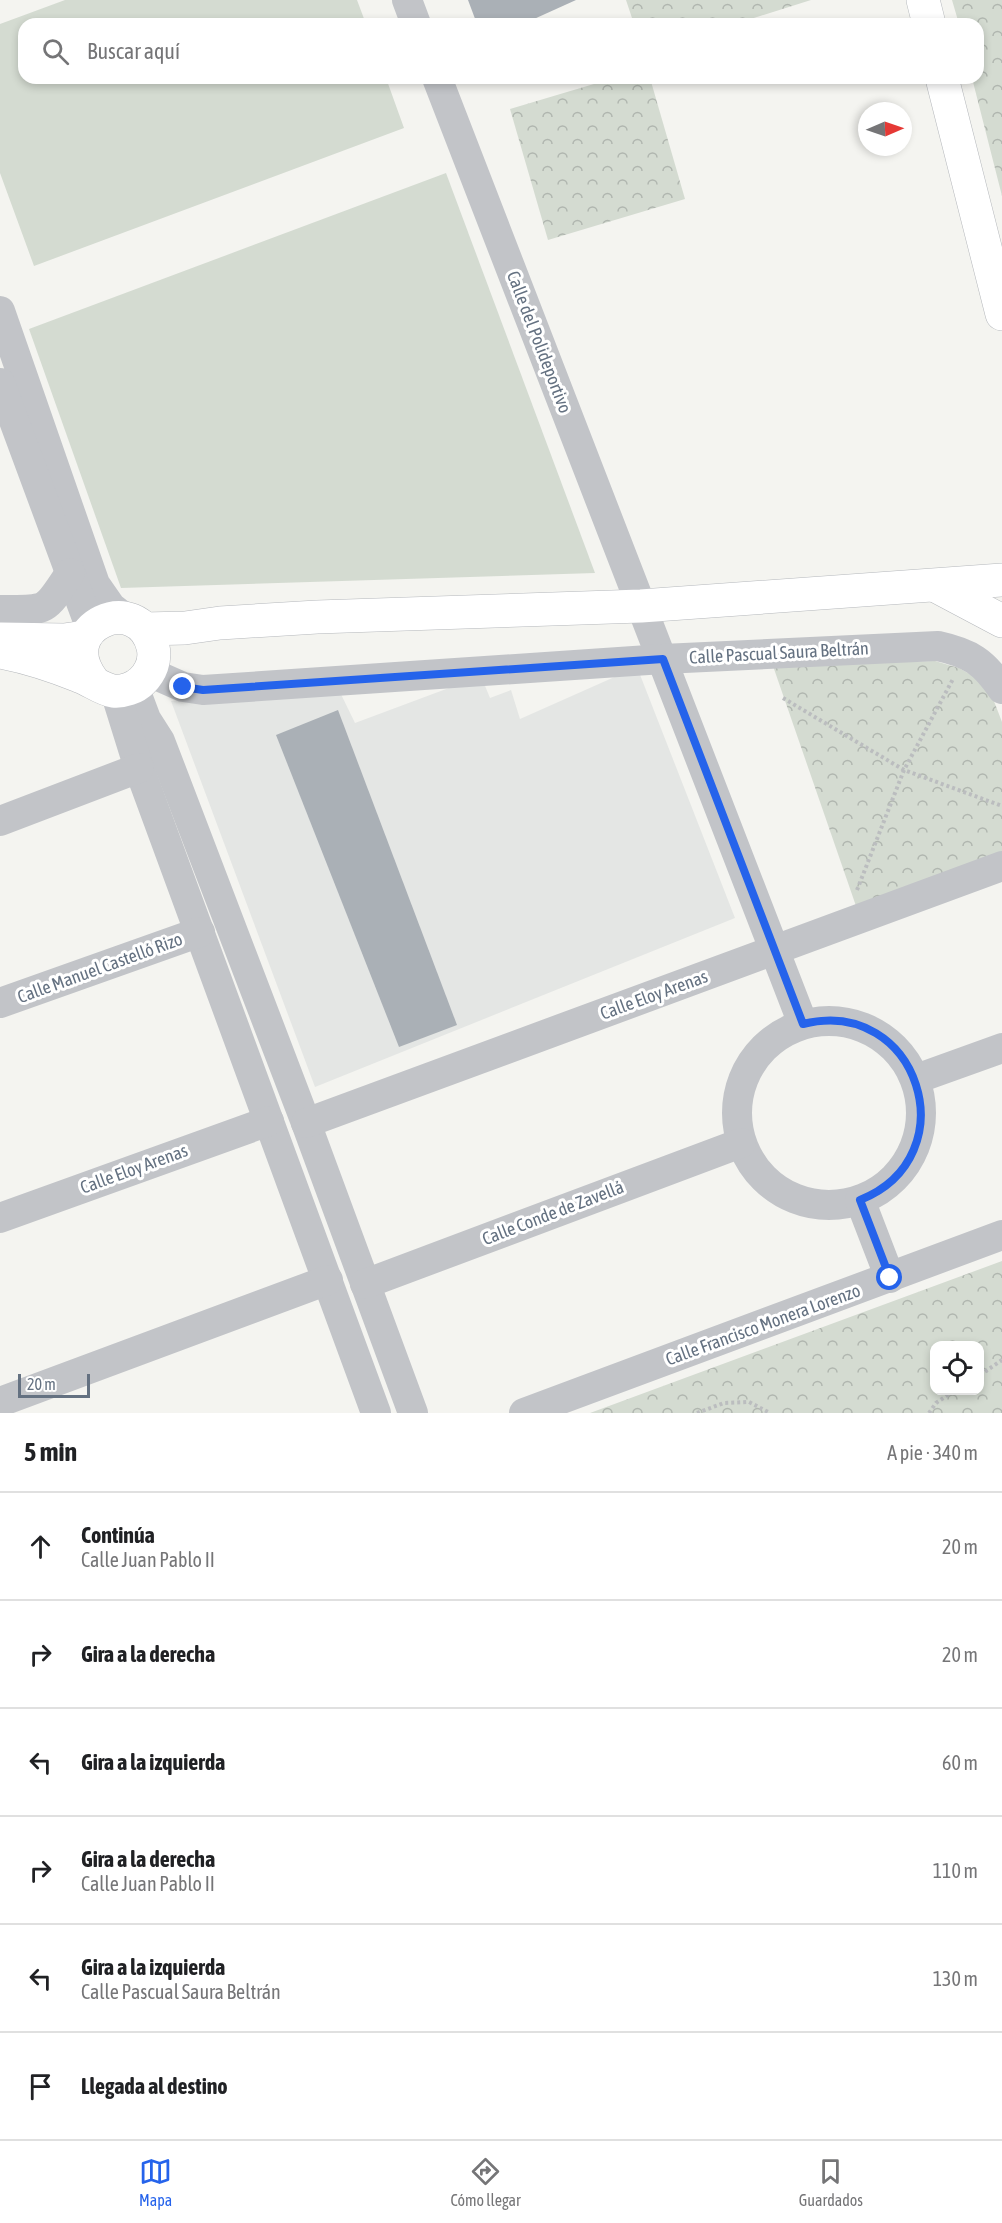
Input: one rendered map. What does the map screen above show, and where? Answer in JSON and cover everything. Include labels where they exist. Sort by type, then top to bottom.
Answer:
[{"type":"main road","points":[[923,0],[928,18]]},
{"type":"main road","points":[[944,84],[1002,314]]},
{"type":"main road","points":[[88,633],[81,648],[81,660],[85,672],[131,661],[185,628],[220,623],[307,617],[641,606],[1002,580]]},
{"type":"main road","points":[[936,586],[1002,621]]},
{"type":"main road","points":[[0,635],[64,640],[88,633],[102,621],[113,618],[131,661]]},
{"type":"main road","points":[[0,635],[36,661],[131,661]]},
{"type":"street","points":[[407,0],[414,18]]},
{"type":"street","name":"Calle del Polideportivo","points":[[439,84],[803,1024]]},
{"type":"street","points":[[0,311],[95,584],[111,607],[131,661],[146,718],[160,741],[306,1123],[413,1413]]},
{"type":"street","points":[[0,383],[70,573],[88,633]]},
{"type":"street","points":[[0,635],[36,610],[45,607],[70,573]]},
{"type":"street","name":"Calle Pascual Saura Beltrán","points":[[131,661],[193,689],[220,689],[663,659],[938,646],[960,651],[978,661],[992,673],[1002,689]]},
{"type":"street","points":[[131,661],[139,768],[376,1413]]},
{"type":"street","points":[[0,821],[139,768]]},
{"type":"street","name":"Calle Eloy Arenas","points":[[306,1123],[1002,866]]},
{"type":"street","name":"Calle Manuel Castelló Rizo","points":[[0,1003],[200,932]]},
{"type":"street","points":[[821,1020],[850,1022],[878,1034],[901,1053],[915,1079],[922,1104],[920,1130],[912,1155],[897,1176],[877,1193],[860,1200],[824,1206],[797,1200],[773,1187],[753,1167],[741,1143],[736,1115],[740,1087],[752,1062],[770,1041],[794,1027],[821,1020]]},
{"type":"street","points":[[915,1079],[1002,1048]]},
{"type":"street","name":"Calle Eloy Arenas","points":[[0,1218],[269,1121]]},
{"type":"street","name":"Calle Conde de Zavellá","points":[[365,1284],[741,1143]]},
{"type":"street","points":[[860,1200],[890,1278]]},
{"type":"street","name":"Calle Francisco Monera Lorenzo","points":[[524,1413],[1002,1235]]},
{"type":"street","points":[[0,1402],[328,1280]]},
{"type":"path","points":[[854,900],[904,770],[954,678]]},
{"type":"path","points":[[783,698],[904,770],[1002,806]]},
{"type":"path","points":[[984,1372],[1002,1360]]},
{"type":"path","points":[[929,1413],[936,1403],[948,1395]]},
{"type":"path","points":[[697,1413],[724,1403],[749,1402],[770,1413]]},
{"type":"shaded area","points":[[637,667],[735,918],[315,1087],[171,701],[337,686],[355,723],[481,676],[490,698],[511,690],[520,719]]},
{"type":"green space","points":[[65,0],[357,0],[364,18],[18,18],[18,84],[388,84],[404,128],[34,266],[0,173],[0,24]]},
{"type":"green space","points":[[626,0],[811,0],[754,18],[632,18]]},
{"type":"green space","points":[[952,0],[1002,0],[1002,196],[974,84],[984,84],[984,18],[957,18]]},
{"type":"green space","points":[[594,84],[652,84],[685,199],[548,240],[510,109]]},
{"type":"green space","points":[[446,173],[595,573],[121,588],[29,329]]},
{"type":"green space","points":[[935,661],[959,668],[980,680],[992,696],[1002,722],[1002,854],[856,906],[773,666]]},
{"type":"green space","points":[[1002,1261],[1002,1413],[590,1413]]},
{"type":"building","points":[[468,0],[576,0],[536,18],[475,18]]},
{"type":"building","points":[[338,710],[457,1025],[399,1047],[276,735]]},
{"type":"route","points":[[183,687],[203,690],[663,659],[803,1024],[821,1020],[850,1022],[878,1034],[901,1053],[915,1079],[922,1104],[920,1130],[912,1155],[897,1176],[877,1193],[860,1200],[890,1278]]}]
